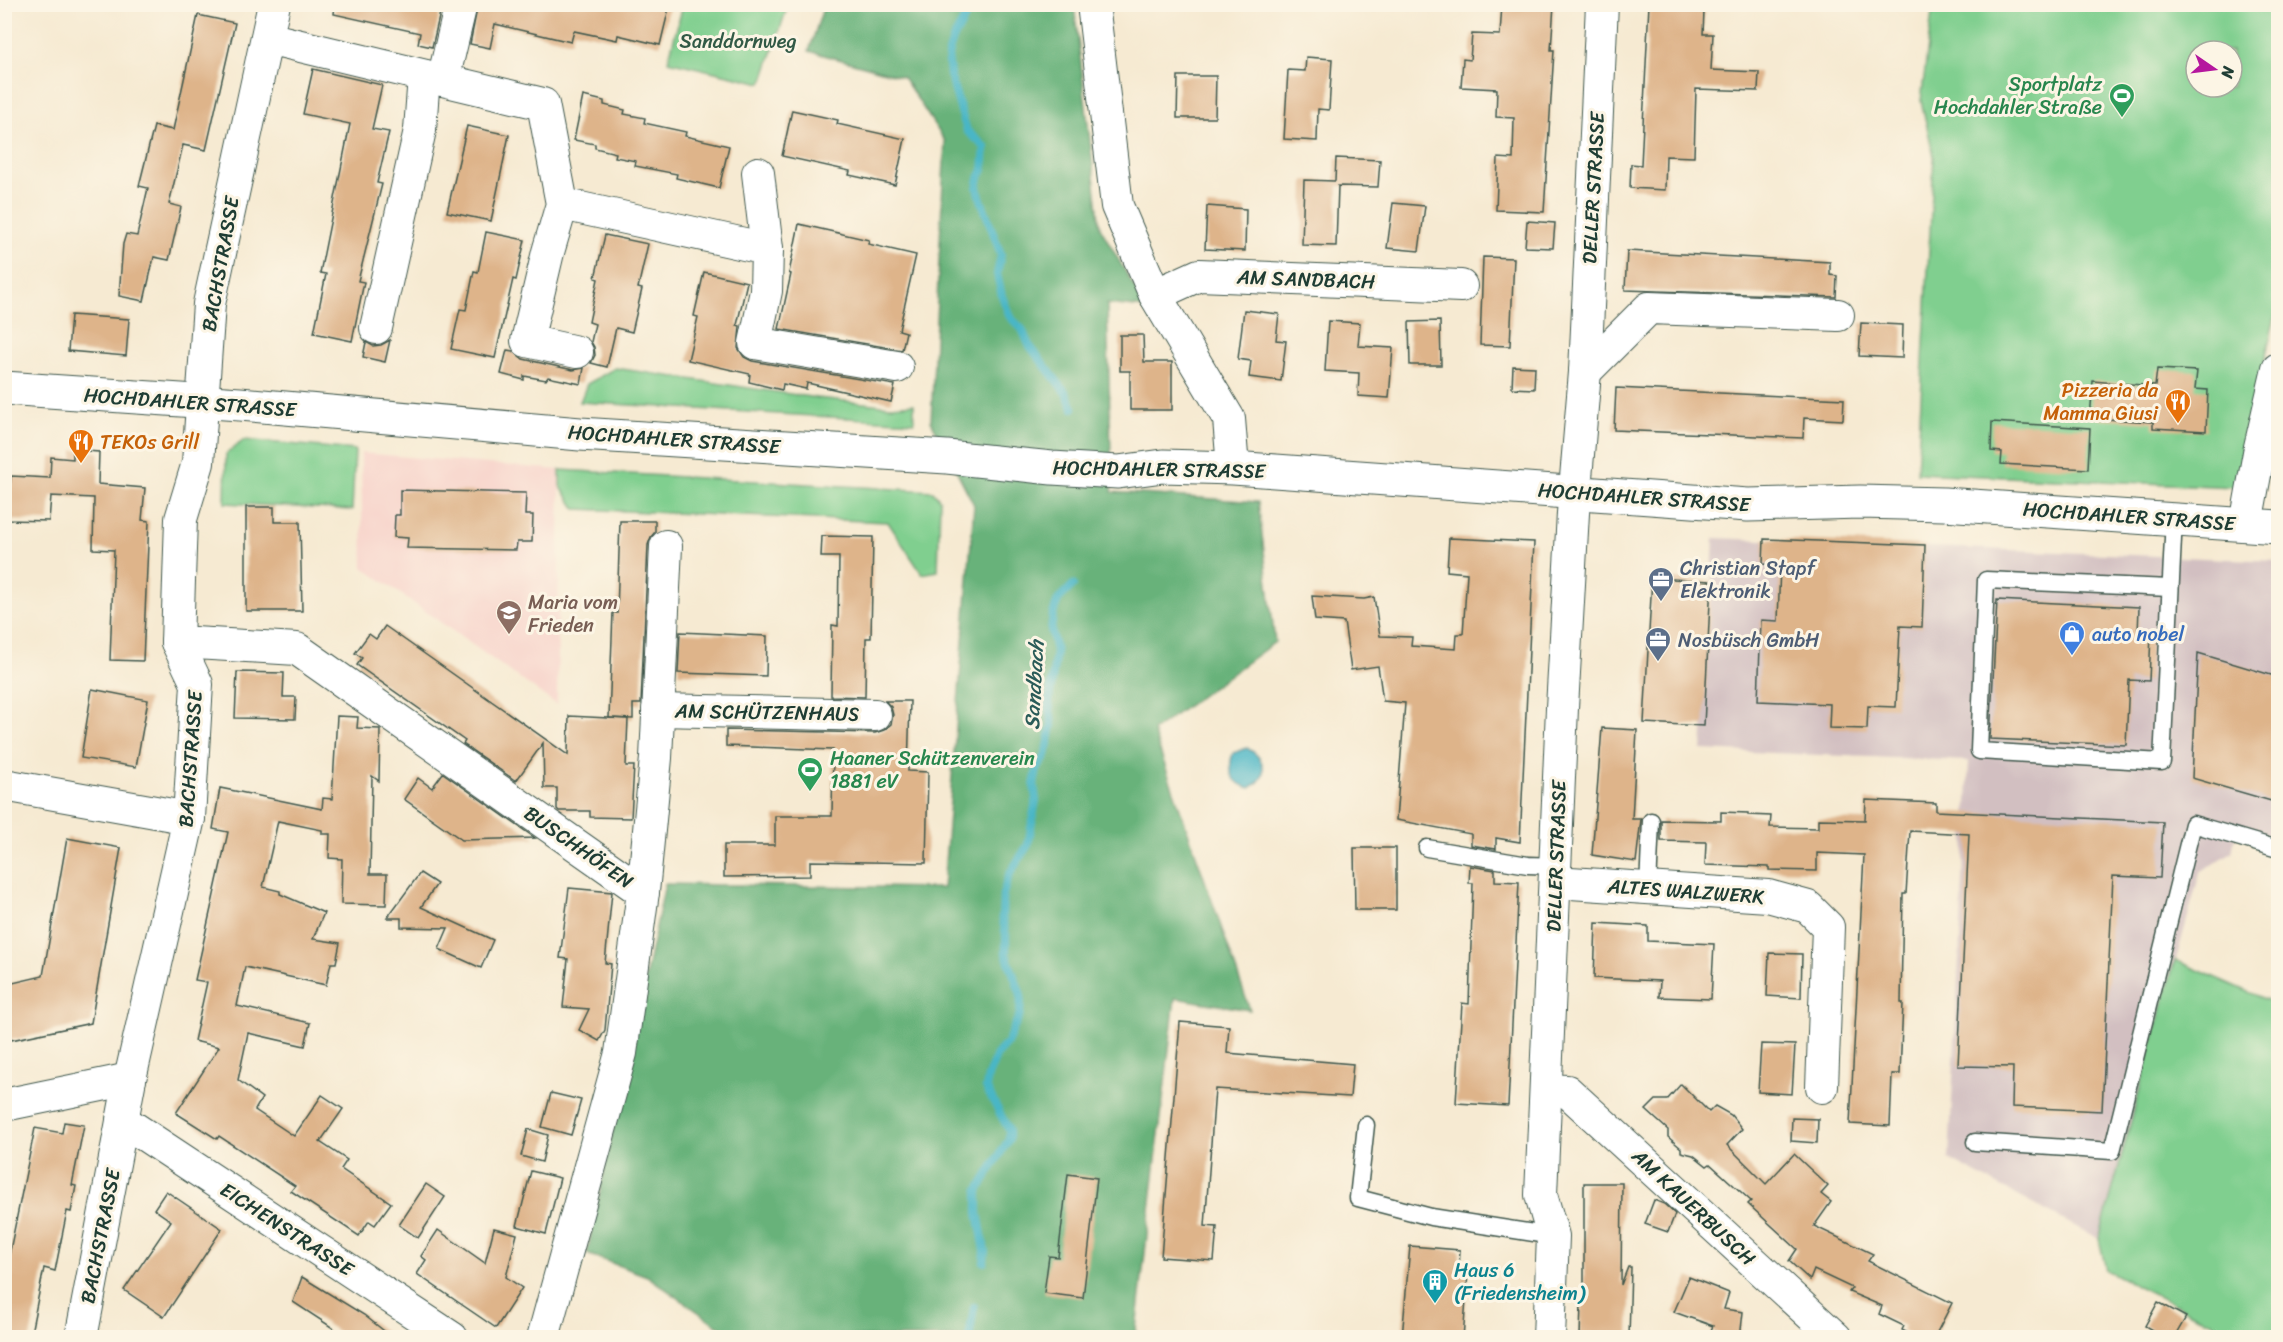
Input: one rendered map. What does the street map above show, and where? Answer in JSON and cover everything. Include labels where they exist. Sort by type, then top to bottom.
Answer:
[{"type":"street","name":"BACHSTRASSE","points":[[81,1338],[130,1080],[189,818],[197,684],[177,642],[181,519],[198,463],[209,304],[274,4]]},
{"type":"street","points":[[376,328],[420,130],[434,78],[461,4]]},
{"type":"street","points":[[1093,4],[1117,206],[1155,295],[1229,419],[1233,468]]},
{"type":"street","name":"DELLER STRASSE","points":[[1549,1338],[1553,1236],[1541,1195],[1562,708],[1585,372],[1602,4]]},
{"type":"street","points":[[267,38],[543,104],[562,204],[527,342],[577,352]]},
{"type":"street","points":[[562,204],[754,247],[766,291],[755,343],[897,367]]},
{"type":"street","name":"AM SANDBACH","points":[[1155,295],[1199,275],[1461,286]]},
{"type":"street","points":[[1585,372],[1649,308],[1838,315]]},
{"type":"street","points":[[2246,524],[2276,378]]},
{"type":"street","name":"HOCHDAHLER STRASSE","points":[[4,388],[202,401],[580,434],[947,457],[1052,468],[1118,472],[1163,466],[1233,468],[1748,505],[1860,502],[1944,504],[2278,526]]},
{"type":"street","name":"AM SCHÜTZENHAUS","points":[[644,892],[658,710],[666,546]]},
{"type":"street","name":"BUSCHHÖFEN","points":[[177,642],[297,649],[644,892],[621,1053],[543,1338]]},
{"type":"street","name":"AM SCHÜTZENHAUS","points":[[658,710],[875,715]]},
{"type":"street","points":[[4,785],[189,818]]},
{"type":"street","name":"ALTES WALZWERK","points":[[1556,874],[1648,888],[1768,896],[1808,907],[1828,927],[1822,1087]]},
{"type":"street","points":[[4,1105],[130,1080]]},
{"type":"street","name":"AM KAUERBUSCH","points":[[1547,1090],[1567,1091],[1836,1338]]},
{"type":"street","name":"EICHENSTRASSE","points":[[122,1120],[452,1338]]},
{"type":"lane","points":[[2170,588],[1986,580],[1979,751],[2162,762],[2174,518]]},
{"type":"lane","points":[[1648,888],[1651,821]]},
{"type":"lane","points":[[1975,1142],[2112,1151],[2193,824],[2278,849]]},
{"type":"lane","points":[[1426,848],[1528,865],[1556,874]]},
{"type":"lane","points":[[1366,1125],[1358,1198],[1431,1217],[1553,1236]]},
{"type":"shaded area","name":"Maria vom Frieden","points":[[361,453],[560,470],[557,705],[363,567]]},
{"type":"shaded area","points":[[1714,538],[2278,561],[2278,839],[2237,827],[2232,852],[2200,872],[2099,1239],[1949,1159],[1969,761],[1702,750]]},
{"type":"green space","name":"Sanddornweg","points":[[683,5],[788,5],[762,83],[668,61]]},
{"type":"green space","points":[[824,5],[1074,5],[1100,227],[1146,308],[1107,304],[1112,492],[1258,502],[1275,642],[1153,731],[1250,1010],[1175,998],[1135,1337],[734,1337],[647,1276],[587,1254],[665,884],[943,888],[974,505],[931,421],[945,141],[903,77],[809,51]]},
{"type":"green space","points":[[1933,5],[2278,5],[2278,304],[2235,487],[1917,473],[1934,157],[1921,101]]},
{"type":"green space","points":[[615,368],[817,398],[891,406],[914,404],[914,422],[580,402],[587,384]]},
{"type":"green space","points":[[244,440],[355,450],[352,510],[225,503],[226,454]]},
{"type":"green space","points":[[560,470],[933,491],[940,500],[938,571],[922,574],[888,522],[576,509],[560,486]]},
{"type":"green space","points":[[2175,960],[2278,1005],[2278,1337],[2240,1337],[2106,1270],[2099,1239]]},
{"type":"water","points":[[1247,748],[1258,757],[1263,767],[1261,778],[1250,788],[1235,780],[1231,771],[1233,753]]},
{"type":"building","points":[[335,4],[442,4],[432,47],[418,44],[420,33],[334,14]]},
{"type":"building","points":[[478,4],[670,4],[660,45],[618,35],[617,40],[574,31],[571,42],[495,24],[490,48],[470,44]]},
{"type":"building","points":[[1502,4],[1554,4],[1551,50],[1554,50],[1544,212],[1496,210],[1498,158],[1513,159],[1514,118],[1496,117],[1497,89],[1461,87],[1463,59],[1470,60],[1472,34],[1500,35]]},
{"type":"building","points":[[1649,4],[1678,4],[1677,10],[1704,11],[1703,34],[1713,34],[1711,70],[1759,72],[1758,91],[1696,89],[1694,157],[1666,156],[1665,190],[1630,188],[1631,164],[1641,165]]},
{"type":"building","points":[[198,15],[235,23],[206,150],[183,145],[169,204],[181,207],[169,260],[154,257],[144,301],[119,296],[123,244],[126,234],[137,236],[148,188],[139,186],[154,126],[173,130]]},
{"type":"building","points":[[1306,57],[1332,59],[1329,110],[1318,109],[1317,141],[1284,139],[1288,70],[1305,71]]},
{"type":"building","points":[[313,69],[382,85],[372,129],[389,132],[377,183],[382,184],[358,281],[364,282],[352,341],[314,333],[326,274],[320,273],[350,124],[303,114]]},
{"type":"building","points":[[1178,76],[1216,76],[1215,118],[1177,118]]},
{"type":"building","points":[[583,96],[604,101],[604,105],[625,110],[624,114],[645,118],[644,123],[686,132],[685,136],[729,146],[719,188],[676,178],[677,174],[635,166],[636,161],[615,157],[616,153],[595,148],[595,144],[574,140]]},
{"type":"building","points":[[792,110],[838,120],[837,124],[905,139],[895,185],[849,175],[850,171],[782,156]]},
{"type":"building","points":[[467,126],[509,135],[491,221],[447,212]]},
{"type":"building","points":[[1336,158],[1380,160],[1378,187],[1338,186],[1336,246],[1302,245],[1304,180],[1335,181]]},
{"type":"building","points":[[1393,203],[1425,206],[1419,251],[1387,248]]},
{"type":"building","points":[[1207,206],[1246,209],[1245,251],[1205,249]]},
{"type":"building","points":[[1527,221],[1555,223],[1553,248],[1525,247]]},
{"type":"building","points":[[799,224],[869,240],[868,244],[916,255],[899,330],[906,332],[902,350],[779,329]]},
{"type":"building","points":[[486,232],[525,240],[516,280],[513,279],[495,358],[451,349],[460,309],[466,310],[474,271],[478,272]]},
{"type":"building","points":[[605,235],[648,244],[638,288],[642,289],[632,332],[616,328],[607,367],[591,363],[595,355],[591,342],[595,324],[589,322],[598,279],[595,278]]},
{"type":"building","points":[[1627,251],[1830,262],[1830,275],[1837,276],[1836,297],[1625,290]]},
{"type":"building","points":[[1483,257],[1514,258],[1510,346],[1480,345]]},
{"type":"building","points":[[704,272],[747,282],[737,325],[740,326],[738,348],[744,357],[752,361],[895,385],[891,402],[807,383],[806,389],[783,384],[782,390],[749,382],[750,374],[688,360],[698,317],[694,316]]},
{"type":"building","points":[[1244,310],[1279,314],[1276,340],[1286,341],[1281,381],[1249,377],[1251,361],[1238,359]]},
{"type":"building","points":[[71,315],[129,319],[126,356],[68,351]]},
{"type":"building","points":[[1328,321],[1360,323],[1358,346],[1393,348],[1389,398],[1358,396],[1359,373],[1325,371]]},
{"type":"building","points":[[1440,321],[1441,365],[1410,365],[1409,322]]},
{"type":"building","points":[[1861,323],[1903,325],[1902,358],[1859,356]]},
{"type":"building","points":[[1120,335],[1143,335],[1144,362],[1172,362],[1172,410],[1130,410],[1130,371],[1120,371]]},
{"type":"building","points":[[390,340],[385,362],[363,357],[366,342],[373,346]]},
{"type":"building","points":[[507,350],[513,351],[523,359],[573,370],[584,368],[581,384],[548,377],[546,380],[524,376],[524,380],[501,374]]},
{"type":"building","points":[[1513,366],[1535,367],[1534,389],[1512,388]]},
{"type":"building","points":[[2157,369],[2197,371],[2195,389],[2208,390],[2206,431],[2153,428],[2153,422],[2090,418],[2093,381],[2155,386]]},
{"type":"building","points":[[1616,388],[1844,399],[1843,420],[1804,418],[1803,438],[1614,430]]},
{"type":"building","points":[[1992,422],[2090,428],[2088,469],[2001,464],[2002,452],[1991,451]]},
{"type":"building","points":[[73,450],[99,452],[98,484],[145,488],[142,520],[149,521],[143,661],[110,660],[114,550],[93,549],[94,498],[51,496],[49,521],[7,520],[11,476],[50,478],[51,457],[73,459]]},
{"type":"building","points":[[400,490],[526,493],[525,515],[533,515],[532,542],[517,542],[516,550],[407,548],[408,538],[394,537],[395,515],[400,515]]},
{"type":"building","points":[[246,507],[274,507],[274,522],[300,522],[302,611],[246,611]]},
{"type":"building","points":[[620,521],[655,521],[655,532],[648,545],[641,704],[633,704],[633,719],[609,718],[613,612],[617,613]]},
{"type":"building","points":[[822,536],[873,537],[871,638],[866,638],[865,697],[831,696],[832,625],[838,626],[839,557],[821,557]]},
{"type":"building","points":[[1449,538],[1534,542],[1520,842],[1496,838],[1496,849],[1471,845],[1471,834],[1396,820],[1405,703],[1383,701],[1378,666],[1351,670],[1344,622],[1315,620],[1312,596],[1364,599],[1374,597],[1380,636],[1412,637],[1411,646],[1456,649],[1457,634],[1463,634],[1467,573],[1447,571]]},
{"type":"building","points":[[1764,539],[1925,545],[1922,627],[1900,626],[1896,707],[1868,706],[1867,729],[1829,728],[1830,704],[1758,701],[1761,620],[1778,621],[1780,565],[1763,564]]},
{"type":"building","points":[[1652,578],[1711,581],[1704,726],[1644,723]]},
{"type":"building","name":"auto nobel","points":[[1997,600],[2139,607],[2138,633],[2151,634],[2149,681],[2129,680],[2126,745],[1990,739]]},
{"type":"building","points":[[385,626],[568,755],[569,716],[628,719],[626,766],[634,766],[631,818],[590,817],[590,811],[559,811],[557,809],[557,788],[544,788],[543,743],[516,781],[463,744],[465,741],[357,665],[362,658],[355,653],[369,634],[376,639]]},
{"type":"building","points":[[680,632],[767,636],[766,676],[678,673]]},
{"type":"building","points":[[2198,653],[2278,677],[2278,803],[2192,778]]},
{"type":"building","points":[[237,672],[284,673],[283,697],[296,697],[295,719],[235,718]]},
{"type":"building","points":[[92,689],[148,700],[136,767],[81,758]]},
{"type":"building","points":[[885,701],[910,701],[908,771],[928,772],[926,863],[810,861],[810,876],[724,877],[724,845],[775,845],[775,816],[832,816],[833,750],[726,746],[726,730],[875,733],[891,724],[893,715],[891,707]]},
{"type":"building","points":[[337,716],[358,717],[357,728],[380,729],[379,781],[372,776],[370,874],[387,874],[386,905],[341,904],[342,859],[329,858],[330,834],[322,834],[322,830],[278,821],[263,887],[280,891],[280,894],[324,913],[313,939],[340,943],[336,963],[331,963],[326,985],[245,967],[237,1006],[310,1023],[305,1046],[248,1033],[238,1080],[262,1098],[255,1110],[294,1136],[322,1095],[343,1109],[320,1142],[347,1160],[341,1169],[391,1203],[375,1225],[369,1221],[359,1236],[291,1191],[295,1186],[219,1136],[217,1139],[176,1113],[219,1047],[194,1041],[207,982],[195,980],[228,832],[213,829],[220,788],[322,809],[323,798],[332,799]]},
{"type":"building","points":[[1602,728],[1637,730],[1632,819],[1641,819],[1636,862],[1592,855]]},
{"type":"building","points":[[443,773],[535,838],[462,840],[404,799],[418,778],[432,788]]},
{"type":"building","points":[[1866,800],[1936,803],[1936,811],[2163,822],[2160,878],[2113,876],[2102,1111],[2012,1107],[2013,1067],[1958,1066],[1969,834],[1910,831],[1906,894],[1903,894],[1901,1003],[1903,1003],[1900,1074],[1892,1074],[1890,1126],[1850,1124],[1864,855],[1817,853],[1817,871],[1769,870],[1769,867],[1705,865],[1706,842],[1661,841],[1661,820],[1721,821],[1721,812],[1748,813],[1748,815],[1771,816],[1770,827],[1818,828],[1818,819],[1865,820]]},
{"type":"building","points":[[67,838],[121,848],[91,1023],[11,1040],[4,1009],[4,985],[43,976]]},
{"type":"building","points":[[1354,848],[1396,848],[1396,910],[1355,910]]},
{"type":"building","points":[[1470,866],[1495,870],[1495,881],[1519,882],[1508,1106],[1456,1103],[1462,1003],[1469,1004],[1473,883],[1469,883]]},
{"type":"building","points":[[420,873],[437,884],[421,907],[493,940],[481,968],[439,949],[448,928],[401,927],[401,918],[387,918]]},
{"type":"building","points":[[569,888],[612,892],[605,963],[611,964],[605,1030],[599,1041],[579,1030],[589,1009],[563,1007],[568,959],[560,958]]},
{"type":"building","points":[[1596,923],[1648,926],[1648,941],[1714,944],[1711,999],[1659,997],[1660,981],[1594,978]]},
{"type":"building","points":[[1769,953],[1802,954],[1801,998],[1767,996]]},
{"type":"building","points":[[1180,1022],[1229,1026],[1227,1053],[1353,1064],[1350,1097],[1215,1089],[1205,1226],[1217,1227],[1214,1261],[1161,1257]]},
{"type":"building","points":[[1761,1044],[1795,1045],[1792,1094],[1758,1092]]},
{"type":"building","points":[[1681,1084],[1709,1112],[1715,1106],[1731,1115],[1742,1129],[1727,1145],[1766,1184],[1794,1154],[1828,1186],[1821,1194],[1831,1202],[1814,1226],[1873,1254],[1868,1261],[1952,1303],[1934,1338],[1917,1338],[1902,1330],[1904,1326],[1879,1314],[1882,1306],[1849,1292],[1852,1288],[1814,1270],[1810,1280],[1789,1261],[1797,1249],[1748,1204],[1751,1201],[1710,1164],[1707,1166],[1693,1155],[1681,1152],[1681,1148],[1668,1137],[1668,1130],[1646,1110],[1656,1100],[1667,1100]]},
{"type":"building","points":[[551,1093],[581,1100],[571,1135],[542,1127]]},
{"type":"building","points":[[1792,1118],[1818,1119],[1817,1143],[1791,1141]]},
{"type":"building","points":[[64,1122],[84,1125],[72,1185],[76,1186],[71,1212],[67,1211],[55,1271],[44,1268],[30,1338],[4,1338],[4,1280],[35,1128],[62,1133]]},
{"type":"building","points":[[528,1129],[548,1135],[542,1162],[521,1156]]},
{"type":"building","points":[[531,1171],[560,1178],[546,1234],[517,1226]]},
{"type":"building","points":[[1068,1174],[1097,1178],[1083,1298],[1044,1293],[1049,1256],[1058,1257]]},
{"type":"building","points":[[1584,1183],[1622,1183],[1621,1285],[1628,1267],[1631,1267],[1629,1338],[1580,1338],[1581,1302],[1584,1302]]},
{"type":"building","points":[[426,1184],[445,1197],[418,1238],[399,1225]]},
{"type":"building","points":[[166,1191],[222,1229],[164,1317],[124,1290],[171,1221],[154,1209]]},
{"type":"building","points":[[1654,1200],[1664,1204],[1675,1214],[1668,1232],[1645,1224]]},
{"type":"building","points":[[494,1228],[517,1234],[506,1277],[522,1288],[496,1328],[417,1274],[426,1260],[421,1256],[438,1230],[485,1263]]},
{"type":"building","name":"Haus 6 (Friedensheim)","points":[[1410,1246],[1460,1250],[1459,1272],[1468,1273],[1463,1338],[1402,1338]]},
{"type":"building","points":[[302,1277],[364,1315],[393,1338],[348,1338],[293,1302]]},
{"type":"building","points":[[1689,1277],[1729,1293],[1724,1309],[1743,1312],[1740,1338],[1730,1338],[1711,1330],[1713,1326],[1674,1312]]},
{"type":"building","points":[[2158,1302],[2186,1317],[2174,1338],[2166,1338],[2145,1326]]},
{"type":"waterway","name":"Sandbach","points":[[973,4],[953,39],[948,55],[950,75],[967,131],[985,147],[983,170],[977,188],[1001,255],[997,274],[1002,296],[1010,317],[1022,329],[1029,345],[1066,393],[1073,408]]},
{"type":"waterway","name":"Sandbach","points":[[984,1262],[985,1251],[978,1213],[978,1191],[1009,1139],[1009,1130],[986,1088],[997,1054],[1007,1043],[1020,1014],[1021,995],[1006,954],[1006,935],[1002,917],[1003,894],[1009,875],[1028,845],[1036,800],[1034,785],[1037,770],[1046,755],[1052,725],[1049,702],[1056,651],[1051,630],[1053,614],[1058,600],[1073,585]]},
{"type":"waterway","name":"Sandbach","points":[[969,1338],[974,1307]]},
{"type":"place","name":"Sportplatz Hochdahler Straße","points":[[2122,119]]},
{"type":"place","name":"Pizzeria da Mamma Giusi","points":[[2178,425]]},
{"type":"place","name":"TEKOs Grill","points":[[81,465]]},
{"type":"place","name":"Christian Stapf Elektronik","points":[[1661,603]]},
{"type":"place","name":"Maria vom Frieden","points":[[509,636]]},
{"type":"place","name":"auto nobel","points":[[2072,657]]},
{"type":"place","name":"Nosbüsch GmbH","points":[[1658,663]]},
{"type":"place","name":"Haaner Schützenverein 1881 eV","points":[[810,793]]},
{"type":"place","name":"Haus 6 (Friedensheim)","points":[[1435,1305]]}]
